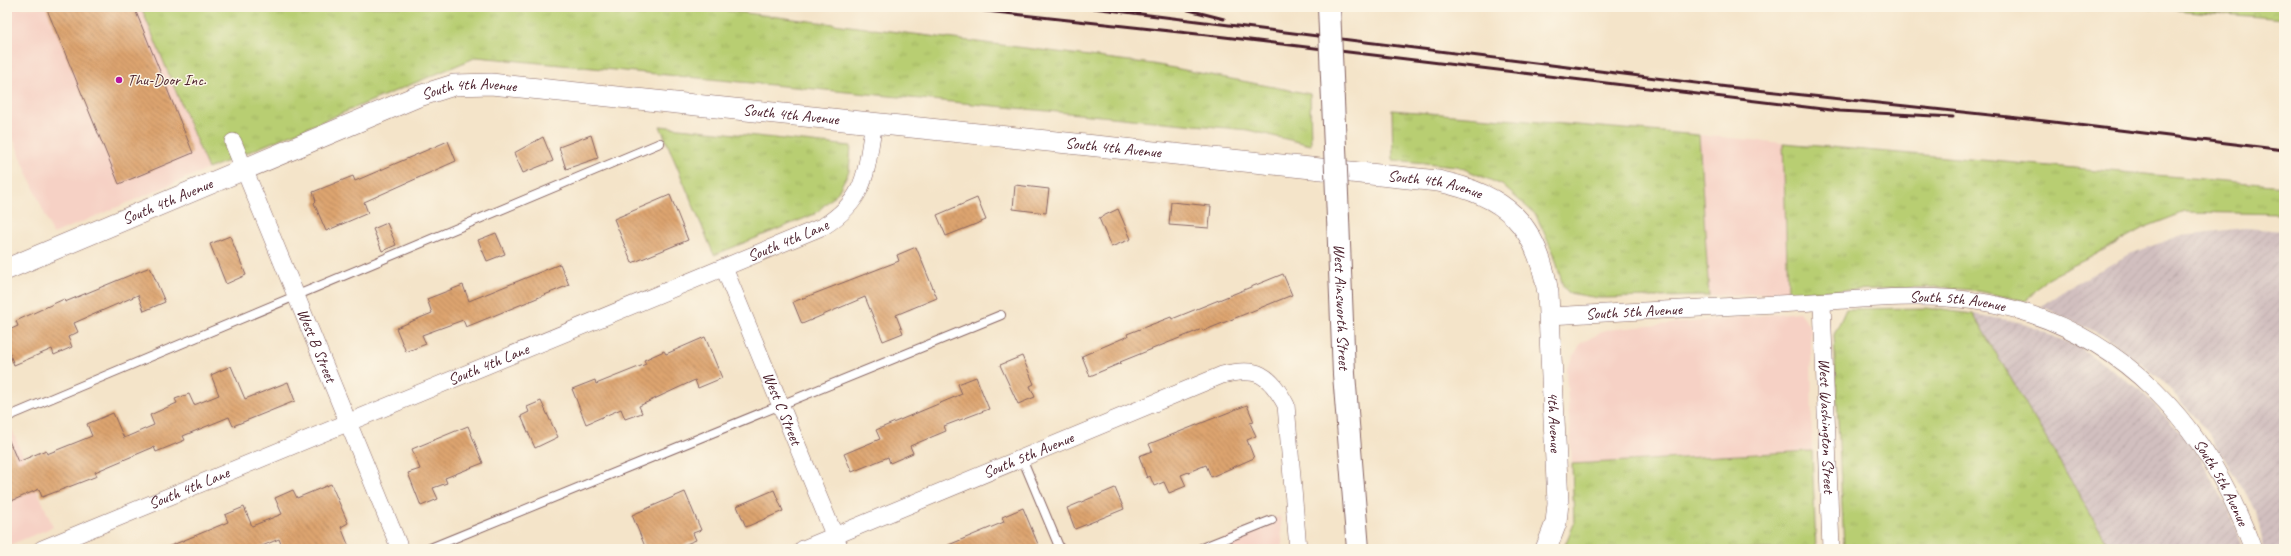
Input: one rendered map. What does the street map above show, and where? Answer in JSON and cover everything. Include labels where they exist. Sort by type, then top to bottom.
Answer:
[{"type":"main road","name":"West Ainsworth Street","points":[[1329,7],[1344,374],[1358,549]]},
{"type":"street","name":"South 4th Avenue","points":[[7,269],[243,168],[416,97],[454,85],[491,84],[1438,181],[1459,185],[1494,200],[1512,214],[1528,231],[1538,252],[1548,293]]},
{"type":"street","name":"South 4th Lane","points":[[42,549],[824,226],[848,208],[860,192],[864,182],[874,123]]},
{"type":"street","name":"West B Street","points":[[233,142],[400,549]]},
{"type":"street","name":"West C Street","points":[[724,268],[837,543]]},
{"type":"street","name":"4th Avenue","points":[[1546,549],[1556,523],[1558,503],[1548,293]]},
{"type":"street","name":"South 5th Avenue","points":[[1549,316],[1924,297],[1988,303],[2049,320],[2106,350],[2153,387],[2190,429],[2222,478],[2242,518],[2253,549]]},
{"type":"street","name":"West Washington Street","points":[[1822,302],[1831,549]]},
{"type":"street","name":"South 5th Avenue","points":[[804,549],[837,543],[1022,458],[1222,374],[1239,371],[1255,372],[1275,385],[1286,405],[1298,549]]},
{"type":"lane","points":[[7,417],[660,143]]},
{"type":"lane","points":[[428,549],[1001,315]]},
{"type":"lane","points":[[1022,458],[1060,549]]},
{"type":"lane","points":[[1199,549],[1272,520]]},
{"type":"shaded area","points":[[141,7],[208,169],[53,234],[7,124],[7,8]]},
{"type":"shaded area","points":[[1699,135],[1783,143],[1788,292],[1709,296]]},
{"type":"shaded area","points":[[2245,228],[2284,231],[2284,549],[2264,549],[2256,511],[2210,435],[2162,380],[2106,337],[2041,306],[2073,285],[2130,254],[2182,235]]},
{"type":"shaded area","points":[[1799,312],[1811,328],[1812,451],[1572,464],[1566,370],[1581,343],[1606,330]]},
{"type":"shaded area","points":[[1973,314],[2023,323],[2082,349],[2138,388],[2190,442],[2226,504],[2243,549],[2111,549]]},
{"type":"shaded area","points":[[7,418],[53,527],[7,546]]},
{"type":"shaded area","points":[[1280,516],[1283,549],[1200,549]]},
{"type":"green space","points":[[141,7],[698,7],[1153,64],[1310,94],[1311,145],[1248,130],[477,57],[208,169]]},
{"type":"green space","points":[[2141,7],[2284,7],[2284,19]]},
{"type":"green space","points":[[1392,110],[1699,135],[1709,296],[1599,298],[1569,293],[1563,286],[1554,254],[1536,215],[1502,185],[1457,166],[1393,160]]},
{"type":"green space","points":[[660,126],[851,146],[849,171],[838,192],[815,214],[714,255]]},
{"type":"green space","points":[[1783,143],[2284,186],[2284,214],[2185,212],[2143,228],[2093,256],[2047,278],[2026,301],[1972,290],[1937,287],[1788,292]]},
{"type":"green space","points":[[1927,308],[1973,314],[2111,549],[1844,549],[1834,335],[1846,309]]},
{"type":"green space","points":[[1812,451],[1816,549],[1563,549],[1574,524],[1572,464]]},
{"type":"building","name":"Thu-Door Inc.","points":[[46,7],[134,7],[193,153],[119,184]]},
{"type":"building","points":[[591,135],[598,158],[566,169],[559,147]]},
{"type":"building","points":[[543,137],[553,161],[523,173],[514,153]]},
{"type":"building","points":[[448,141],[456,161],[364,202],[368,213],[326,231],[314,203],[316,201],[313,192],[353,176],[355,181]]},
{"type":"building","points":[[1015,185],[1049,189],[1046,213],[1013,209]]},
{"type":"building","points":[[670,195],[688,240],[632,263],[614,219]]},
{"type":"building","points":[[977,198],[986,220],[946,236],[937,215]]},
{"type":"building","points":[[1171,202],[1211,206],[1209,228],[1169,225]]},
{"type":"building","points":[[1118,209],[1131,239],[1111,247],[1099,218]]},
{"type":"building","points":[[387,223],[396,245],[382,251],[373,229]]},
{"type":"building","points":[[496,233],[505,254],[487,261],[478,240]]},
{"type":"building","points":[[230,236],[246,275],[226,284],[210,244]]},
{"type":"building","points":[[916,247],[937,298],[896,315],[903,333],[883,341],[865,297],[802,324],[793,302],[899,261],[897,255]]},
{"type":"building","points":[[560,264],[569,285],[466,327],[463,320],[422,335],[426,344],[406,352],[396,328],[432,313],[427,299],[463,285],[469,301]]},
{"type":"building","points":[[150,267],[165,302],[144,311],[138,295],[74,323],[78,332],[68,337],[72,347],[54,355],[52,349],[14,365],[7,347],[7,331],[18,326],[16,321],[64,299],[65,302]]},
{"type":"building","points":[[1283,274],[1292,295],[1203,331],[1202,329],[1120,362],[1121,363],[1090,376],[1082,356],[1128,336],[1127,334],[1171,317],[1172,319]]},
{"type":"building","points":[[705,337],[722,378],[698,388],[695,380],[639,406],[642,413],[625,419],[621,409],[586,424],[572,389],[595,380],[596,384],[646,364],[644,360],[664,351],[666,354]]},
{"type":"building","points":[[1022,356],[1034,384],[1030,386],[1035,397],[1018,404],[1000,365]]},
{"type":"building","points":[[231,366],[245,399],[288,382],[295,401],[233,426],[229,417],[183,436],[185,440],[156,452],[154,447],[95,472],[97,476],[42,497],[39,489],[7,503],[7,436],[18,462],[46,450],[47,454],[92,436],[87,424],[113,413],[124,438],[154,425],[150,415],[177,403],[175,399],[189,394],[194,405],[219,395],[211,375]]},
{"type":"building","points":[[976,377],[989,409],[944,426],[946,431],[910,446],[913,453],[890,463],[888,457],[852,472],[844,454],[880,439],[876,430],[962,394],[958,384]]},
{"type":"building","points":[[541,401],[558,437],[535,448],[521,416],[529,412],[527,407]]},
{"type":"building","points":[[1247,405],[1254,422],[1250,423],[1256,436],[1247,440],[1254,458],[1211,477],[1206,465],[1181,475],[1186,486],[1169,493],[1164,482],[1154,486],[1150,476],[1147,478],[1139,456],[1152,451],[1149,444]]},
{"type":"building","points":[[468,426],[483,463],[445,478],[447,483],[433,488],[438,499],[421,506],[408,473],[420,469],[412,449]]},
{"type":"building","points":[[331,484],[348,523],[341,527],[350,549],[283,549],[279,539],[255,549],[163,549],[228,522],[225,515],[244,507],[252,526],[282,514],[275,498],[293,490],[297,498]]},
{"type":"building","points":[[1115,488],[1124,509],[1075,529],[1067,508]]},
{"type":"building","points":[[774,490],[783,511],[746,527],[737,506]]},
{"type":"building","points":[[685,492],[701,530],[693,533],[696,540],[674,549],[646,549],[632,515]]},
{"type":"building","points":[[1023,508],[1040,549],[939,549],[1004,522],[1002,517]]},
{"type":"railway","points":[[950,7],[1216,36],[1839,111],[1953,117]]},
{"type":"railway","points":[[1085,7],[1728,87],[2045,121],[2284,150]]},
{"type":"railway","points":[[1177,7],[1224,19]]},
{"type":"place","name":"Thu-Door Inc.","points":[[119,80]]}]
